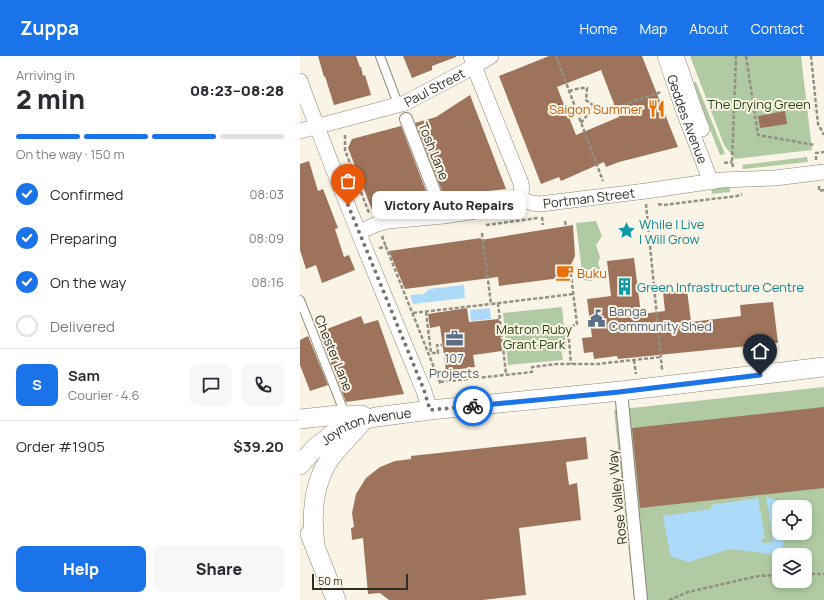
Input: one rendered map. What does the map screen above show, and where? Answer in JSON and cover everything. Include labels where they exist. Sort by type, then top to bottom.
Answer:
[{"type":"street","name":"Paul Street","points":[[300,131],[405,103],[473,61],[491,56]]},
{"type":"street","name":"Geddes Avenue","points":[[665,56],[684,112],[716,181]]},
{"type":"street","name":"Geddes Avenue","points":[[676,56],[686,81],[716,181]]},
{"type":"street","points":[[362,241],[380,230],[388,221],[444,216],[511,206],[520,199],[522,190],[521,183],[473,61]]},
{"type":"street","points":[[300,81],[362,241],[424,390],[430,410]]},
{"type":"street","name":"Tosh Lane","points":[[406,118],[444,216]]},
{"type":"street","name":"Portman Street","points":[[520,199],[540,204],[716,181],[775,178],[819,172]]},
{"type":"street","name":"Joynton Avenue","points":[[300,465],[332,434],[347,425],[365,419],[386,415],[621,391],[824,367]]},
{"type":"street","name":"Rose Valley Way","points":[[621,391],[641,600]]},
{"type":"street","points":[[300,419],[345,415],[386,415]]},
{"type":"street","points":[[307,541],[313,526],[315,495],[322,475],[332,456],[365,419]]},
{"type":"street","points":[[300,511],[307,541],[336,600]]},
{"type":"lane","points":[[380,56],[398,104]]},
{"type":"lane","name":"Chester Lane","points":[[300,300],[345,415]]},
{"type":"path","points":[[556,56],[603,181]]},
{"type":"path","points":[[724,163],[732,162],[736,56]]},
{"type":"path","points":[[746,56],[758,135],[815,145]]},
{"type":"path","points":[[811,56],[818,124],[824,135]]},
{"type":"path","points":[[569,91],[587,88],[586,100],[602,112],[661,92]]},
{"type":"path","points":[[581,123],[594,106]]},
{"type":"path","points":[[345,135],[345,150],[368,212],[380,230],[440,383],[532,372],[532,367],[557,364],[597,364],[661,357]]},
{"type":"path","points":[[824,152],[816,153],[819,172],[819,191],[824,190]]},
{"type":"path","points":[[654,203],[663,205],[737,196],[744,193]]},
{"type":"path","points":[[649,204],[646,204],[662,369]]},
{"type":"path","points":[[481,225],[542,218]]},
{"type":"path","points":[[565,221],[566,226]]},
{"type":"path","points":[[362,241],[380,230]]},
{"type":"path","points":[[482,233],[491,304]]},
{"type":"path","points":[[362,241],[386,247]]},
{"type":"path","points":[[570,267],[577,324],[568,328],[571,364]]},
{"type":"path","points":[[413,313],[573,294]]},
{"type":"path","points":[[498,304],[506,374]]},
{"type":"path","points":[[426,312],[432,354],[438,353],[437,345],[442,345]]},
{"type":"path","points":[[634,360],[636,372]]},
{"type":"path","points":[[812,574],[824,574]]},
{"type":"path","points":[[669,600],[688,592],[758,576],[772,575]]},
{"type":"green space","name":"The Drying Green","points":[[690,56],[801,56],[812,150],[735,159],[724,145]]},
{"type":"green space","points":[[696,82],[725,154],[720,155],[692,83]]},
{"type":"green space","points":[[807,157],[808,162],[743,169],[742,165]]},
{"type":"green space","points":[[730,187],[730,192],[712,194],[711,189]]},
{"type":"green space","points":[[596,221],[602,236],[596,245],[600,257],[598,264],[600,268],[592,281],[583,280],[576,223]]},
{"type":"green space","name":"Matron Ruby Grant Park","points":[[562,307],[566,348],[561,348],[563,360],[508,365],[503,313]]},
{"type":"green space","points":[[824,387],[824,600],[634,600],[614,410]]},
{"type":"water","points":[[464,285],[465,298],[413,304],[410,295],[424,294],[429,289]]},
{"type":"water","points":[[490,308],[491,319],[471,321],[470,310]]},
{"type":"water","points":[[766,497],[776,500],[772,500],[772,536]]},
{"type":"water","points":[[758,498],[765,538],[761,539],[762,543],[773,542],[773,540],[784,540],[782,548],[772,548],[772,554],[729,549],[689,562],[672,557],[670,554],[663,516],[711,509],[711,505]]},
{"type":"building","points":[[318,56],[356,56],[363,76],[365,75],[371,95],[334,105]]},
{"type":"building","points":[[403,56],[456,57],[432,66],[432,70],[412,78]]},
{"type":"building","points":[[549,56],[642,56],[678,147],[619,162],[606,167],[604,162],[561,181],[559,177],[541,184],[499,76]],"holes":[[[601,70],[619,117],[576,135],[557,87]]]},
{"type":"building","points":[[470,95],[506,189],[444,196],[415,123],[436,117]]},
{"type":"building","points":[[785,111],[787,124],[760,128],[758,116]]},
{"type":"building","points":[[401,126],[431,204],[372,210],[348,148],[352,139]]},
{"type":"building","points":[[309,161],[318,191],[323,189],[338,228],[335,229],[344,257],[349,255],[355,270],[322,283],[316,265],[306,269],[300,250],[300,164]]},
{"type":"building","points":[[573,225],[575,256],[570,267],[568,277],[499,286],[498,277],[405,289],[389,251],[481,238],[481,240]]},
{"type":"building","points":[[634,258],[641,314],[665,311],[663,292],[687,290],[691,322],[741,316],[740,305],[773,302],[778,343],[618,359],[617,356],[594,359],[593,352],[584,353],[582,338],[592,337],[587,299],[611,296],[607,261]]},
{"type":"building","points":[[467,308],[469,322],[499,319],[502,351],[473,355],[475,367],[446,371],[440,326],[430,328],[428,314]]},
{"type":"building","points":[[361,316],[364,324],[378,320],[404,394],[346,402],[319,332]]},
{"type":"building","points":[[308,336],[328,385],[310,391],[300,365],[300,340]]},
{"type":"building","points":[[824,407],[824,488],[640,508],[632,428]]},
{"type":"building","points":[[586,437],[588,459],[566,462],[569,485],[577,483],[581,520],[519,528],[526,595],[483,600],[389,600],[380,593],[368,594],[363,538],[352,540],[351,528],[354,527],[352,513],[356,494],[366,478],[380,467],[395,461],[411,459],[411,456]]},
{"type":"way so far","points":[[348,205],[424,390],[430,410],[473,406]]},
{"type":"place","name":"Saigon Summer","points":[[656,109]]},
{"type":"place","name":"Victory Auto Repairs","points":[[348,205]]},
{"type":"place","name":"While I Live I Will Grow","points":[[626,231]]},
{"type":"place","name":"Buku","points":[[564,273]]},
{"type":"place","name":"Green Infrastructure Centre","points":[[624,287]]},
{"type":"place","name":"Banga Community Shed","points":[[596,318]]},
{"type":"place","name":"107 Projects","points":[[454,339]]},
{"type":"route","points":[[473,406],[619,392],[760,375]]}]
